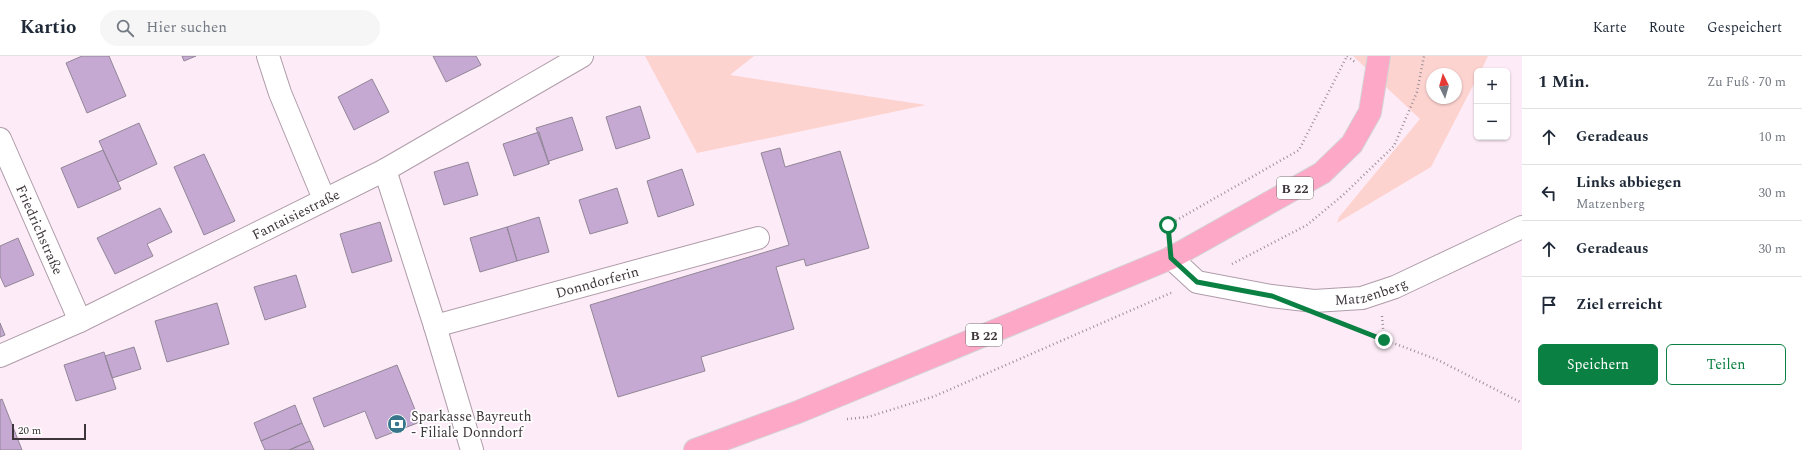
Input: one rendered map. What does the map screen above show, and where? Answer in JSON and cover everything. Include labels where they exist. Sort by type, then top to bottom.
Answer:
[{"type":"main road","name":"B 22","points":[[696,450],[798,412],[1171,258],[1322,173],[1352,144],[1370,112],[1379,56]]},
{"type":"street","points":[[268,56],[280,93],[324,199]]},
{"type":"street","name":"Fantaisiestraße","points":[[0,356],[80,321],[385,170],[582,56]]},
{"type":"street","name":"Friedrichstraße","points":[[0,139],[80,321]]},
{"type":"street","points":[[385,170],[435,326],[472,450]]},
{"type":"street","name":"Matzenberg","points":[[1171,258],[1197,282],[1272,296],[1314,301],[1362,298],[1395,287],[1522,227]]},
{"type":"street","name":"Donndorferin","points":[[435,326],[758,238]]},
{"type":"path","points":[[1171,258],[1168,225],[1299,150],[1347,56]]},
{"type":"path","points":[[1342,323],[1438,360],[1522,403]]},
{"type":"shaded area","points":[[645,56],[754,56],[730,75],[926,105],[697,153]]},
{"type":"shaded area","points":[[1353,56],[1488,56],[1482,68],[1474,68],[1474,84],[1431,167],[1337,223],[1339,217],[1420,119]]},
{"type":"building","points":[[82,56],[109,56],[126,96],[87,113],[66,63]]},
{"type":"building","points":[[182,56],[196,56],[184,61]]},
{"type":"building","points":[[433,56],[476,56],[481,65],[446,82]]},
{"type":"building","points":[[372,79],[389,112],[354,130],[338,97]]},
{"type":"building","points":[[640,106],[650,138],[616,149],[606,117]]},
{"type":"building","points":[[572,117],[583,150],[549,161],[549,164],[536,128]]},
{"type":"building","points":[[139,123],[157,164],[118,182],[99,141]]},
{"type":"building","points":[[539,132],[549,164],[514,176],[503,144]]},
{"type":"building","points":[[780,148],[785,167],[840,151],[869,248],[806,266],[804,259],[776,267],[794,329],[701,357],[705,371],[618,397],[590,305],[789,245],[761,153]]},
{"type":"building","points":[[103,150],[121,189],[78,208],[61,168]]},
{"type":"building","points":[[204,154],[235,221],[204,235],[174,167]]},
{"type":"building","points":[[468,162],[478,195],[444,205],[434,172]]},
{"type":"building","points":[[682,169],[694,205],[658,217],[647,181]]},
{"type":"building","points":[[617,188],[628,223],[590,234],[579,200]]},
{"type":"building","points":[[160,208],[172,232],[147,244],[153,256],[115,274],[97,238]]},
{"type":"building","points":[[539,217],[549,252],[517,261],[507,227]]},
{"type":"building","points":[[380,222],[392,261],[352,273],[340,234]]},
{"type":"building","points":[[507,227],[517,261],[480,272],[470,238]]},
{"type":"building","points":[[18,238],[34,275],[5,287],[0,276],[0,246]]},
{"type":"building","points":[[296,275],[306,307],[265,320],[254,287]]},
{"type":"building","points":[[217,303],[229,344],[167,362],[155,321]]},
{"type":"building","points":[[0,323],[5,335],[0,337]]},
{"type":"building","points":[[134,347],[141,369],[112,378],[105,356]]},
{"type":"building","points":[[104,352],[116,389],[76,401],[64,365]]},
{"type":"building","points":[[397,365],[420,422],[376,439],[365,411],[324,427],[313,398]]},
{"type":"building","points":[[2,399],[22,450],[0,450],[0,400]]},
{"type":"building","points":[[295,405],[302,423],[261,441],[254,423]]},
{"type":"building","points":[[302,423],[310,441],[289,450],[265,450],[261,441]]},
{"type":"building","points":[[310,441],[314,450],[289,450]]},
{"type":"place","name":"Sparkasse Bayreuth - Filiale Donndorf","points":[[397,424]]},
{"type":"route","points":[[1168,225],[1171,258],[1197,282],[1272,296],[1384,340]]}]
